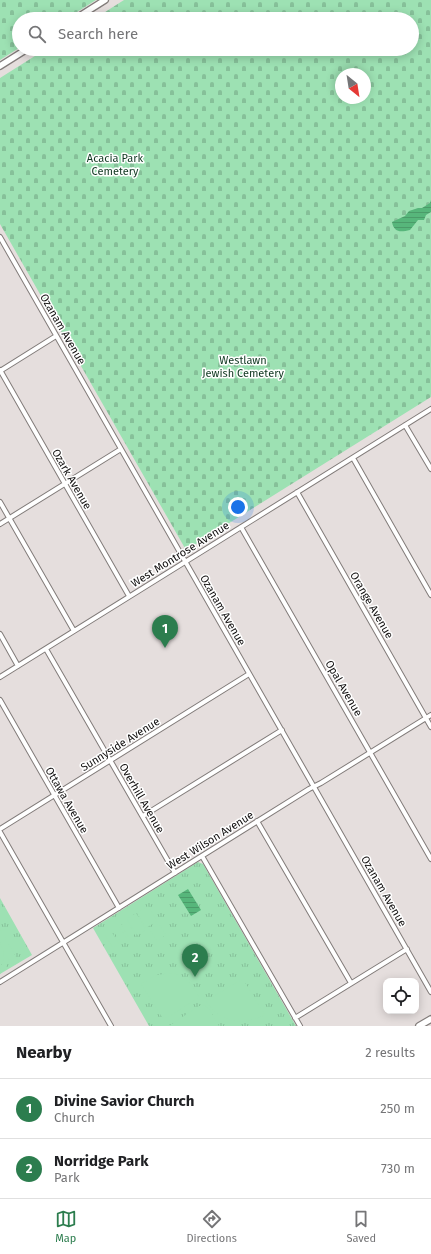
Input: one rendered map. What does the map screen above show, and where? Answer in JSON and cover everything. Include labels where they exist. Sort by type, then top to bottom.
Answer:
[{"type":"main road","points":[[86,12],[105,0]]},
{"type":"main road","points":[[0,66],[16,56]]},
{"type":"main road","points":[[419,1026],[430,1020]]},
{"type":"street","name":"Ozanam Avenue","points":[[0,237],[431,992]]},
{"type":"street","points":[[0,371],[56,336]]},
{"type":"street","name":"Ozark Avenue","points":[[0,371],[129,596]]},
{"type":"street","name":"West Montrose Avenue","points":[[0,677],[431,409]]},
{"type":"street","points":[[406,425],[431,469]]},
{"type":"street","points":[[0,524],[121,449]]},
{"type":"street","points":[[353,458],[431,595]]},
{"type":"street","name":"Orange Avenue","points":[[297,492],[431,727]]},
{"type":"street","points":[[0,502],[74,631]]},
{"type":"street","name":"Opal Avenue","points":[[241,527],[431,859]]},
{"type":"street","points":[[0,634],[18,666]]},
{"type":"street","name":"Overhill Avenue","points":[[46,649],[175,873]]},
{"type":"street","name":"Sunnyside Avenue","points":[[0,831],[54,795],[249,674]]},
{"type":"street","name":"Ottawa Avenue","points":[[0,700],[119,908]]},
{"type":"street","name":"West Wilson Avenue","points":[[0,982],[431,715]]},
{"type":"street","points":[[143,816],[282,730]]},
{"type":"street","points":[[258,821],[351,983]]},
{"type":"street","points":[[0,831],[111,1026]]},
{"type":"street","points":[[202,856],[300,1026]]},
{"type":"street","points":[[295,1018],[407,949]]},
{"type":"green space","points":[[0,0],[96,0],[77,12],[12,12],[12,52],[0,60]]},
{"type":"green space","points":[[124,0],[431,0],[431,397],[186,550],[0,224],[0,78],[35,56],[419,56],[419,12],[105,12]]},
{"type":"green space","points":[[198,862],[203,864],[296,1026],[149,1026],[93,928]]},
{"type":"green space","points":[[0,898],[32,955],[0,974]]},
{"type":"green space","points":[[148,906],[157,921],[146,928],[137,913]]},
{"type":"green space","points":[[136,913],[146,930],[137,935],[127,919]]},
{"type":"green space","points":[[127,921],[135,934],[129,938],[121,925]]},
{"type":"green space","points":[[159,924],[166,935],[157,941],[150,930]]},
{"type":"green space","points":[[119,926],[127,939],[121,943],[113,930]]},
{"type":"green space","points":[[0,929],[19,962],[14,965],[9,958],[6,968],[0,974],[4,951],[0,942]]},
{"type":"green space","points":[[111,931],[119,944],[113,948],[105,935]]},
{"type":"green space","points":[[171,973],[176,974],[188,981],[199,997],[167,1018],[162,1017],[141,984],[157,975]]},
{"type":"green space","points":[[242,980],[265,1015],[248,1021],[232,1020],[218,1014],[206,1001]]},
{"type":"green space","points":[[204,1005],[209,1009],[219,1026],[169,1026],[199,1006]]},
{"type":"shaded area","points":[[431,200],[431,212],[426,215],[424,220],[418,220],[410,230],[398,231],[394,228],[392,222],[405,216],[409,211],[422,208],[430,203]]},
{"type":"shaded area","points":[[188,889],[201,910],[191,916],[178,895]]},
{"type":"place","name":"Divine Savior Church","points":[[165,648]]},
{"type":"place","name":"Norridge Park","points":[[195,977]]},
{"type":"park label","name":"Acacia Park Cemetery","points":[[115,164]]},
{"type":"park label","name":"Westlawn Jewish Cemetery","points":[[243,366]]}]
